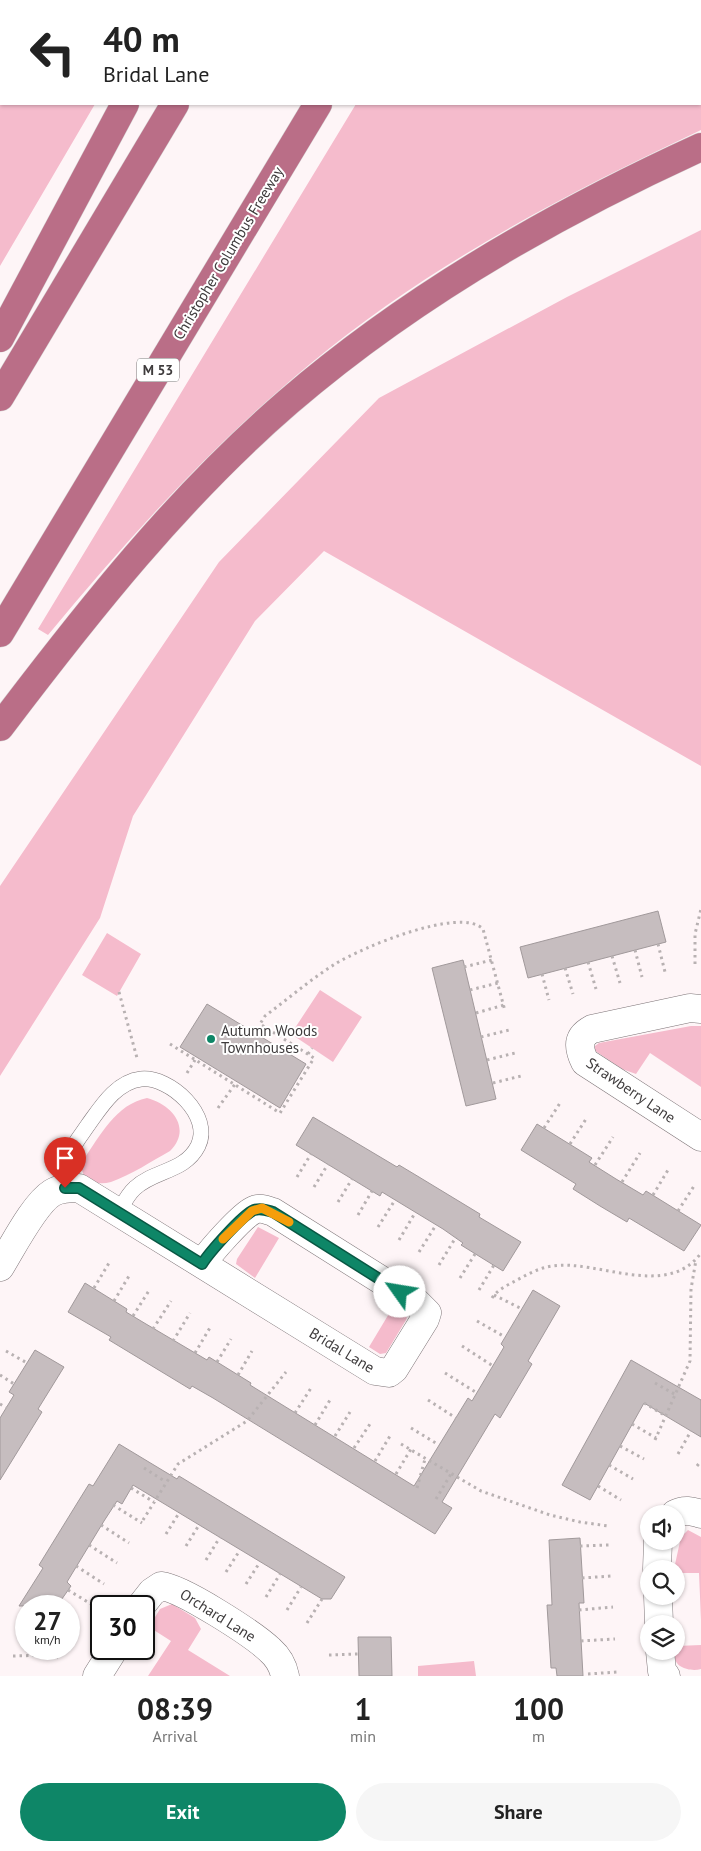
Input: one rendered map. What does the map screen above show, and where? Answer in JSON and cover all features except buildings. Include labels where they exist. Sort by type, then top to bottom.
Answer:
[{"type":"highway","points":[[0,338],[124,105]]},
{"type":"highway","points":[[0,397],[174,105]]},
{"type":"highway","name":"Christopher Columbus Freeway","points":[[0,633],[317,105]]},
{"type":"highway","points":[[0,727],[97,601],[146,543],[247,440],[327,369],[418,303],[466,271],[569,212],[701,147]]},
{"type":"street","name":"Strawberry Lane","points":[[701,1009],[690,1008],[592,1029],[584,1033],[580,1042],[580,1052],[585,1062],[701,1137]]},
{"type":"street","points":[[0,1268],[43,1200],[54,1192],[65,1188],[79,1188]]},
{"type":"street","name":"Bridal Lane","points":[[79,1188],[202,1264],[381,1373],[388,1373],[399,1365],[425,1319],[426,1313],[416,1302],[273,1212],[262,1208],[252,1211],[245,1217],[202,1264]]},
{"type":"street","points":[[685,1511],[701,1514]]},
{"type":"street","name":"Orchard Lane","points":[[150,1595],[161,1586],[182,1592],[261,1642],[280,1662],[285,1676]]},
{"type":"street","points":[[97,1676],[107,1660]]},
{"type":"street","points":[[661,1660],[662,1671],[666,1676]]},
{"type":"lane","points":[[43,1200],[69,1152],[105,1101],[120,1087],[140,1079],[157,1081],[182,1093],[196,1114],[201,1132],[198,1146],[190,1158],[135,1188],[118,1212]]},
{"type":"lane","points":[[69,1152],[66,1172],[79,1188]]},
{"type":"path","points":[[695,964],[695,934],[701,908]]},
{"type":"path","points":[[170,1044],[280,1113],[314,1058],[260,1024],[264,1016],[320,975],[361,950],[432,927],[468,922],[483,929],[505,1012]]},
{"type":"path","points":[[658,944],[665,972]]},
{"type":"path","points":[[635,950],[642,977]]},
{"type":"path","points":[[612,956],[620,982]]},
{"type":"path","points":[[464,967],[492,960]]},
{"type":"path","points":[[588,962],[596,989]]},
{"type":"path","points":[[566,968],[573,994]]},
{"type":"path","points":[[542,974],[549,1000]]},
{"type":"path","points":[[470,990],[498,983]]},
{"type":"path","points":[[119,992],[138,1058],[136,1061]]},
{"type":"path","points":[[476,1013],[504,1006]]},
{"type":"path","points":[[481,1037],[510,1030]]},
{"type":"path","points":[[308,1054],[312,1048]]},
{"type":"path","points":[[487,1060],[515,1053]]},
{"type":"path","points":[[185,1076],[196,1060]]},
{"type":"path","points":[[493,1083],[521,1076]]},
{"type":"path","points":[[217,1109],[234,1084]]},
{"type":"path","points":[[544,1128],[560,1103]]},
{"type":"path","points":[[570,1144],[586,1120]]},
{"type":"path","points":[[595,1166],[613,1136]]},
{"type":"path","points":[[622,1182],[640,1153]]},
{"type":"path","points":[[297,1177],[311,1154]]},
{"type":"path","points":[[314,1187],[328,1164]]},
{"type":"path","points":[[653,1195],[668,1170]]},
{"type":"path","points":[[338,1202],[352,1179]]},
{"type":"path","points":[[678,1211],[694,1186]]},
{"type":"path","points":[[358,1215],[372,1191]]},
{"type":"path","points":[[378,1227],[395,1200]]},
{"type":"path","points":[[398,1240],[415,1213]]},
{"type":"path","points":[[419,1252],[436,1225]]},
{"type":"path","points":[[439,1265],[456,1237]]},
{"type":"path","points":[[522,1309],[493,1296],[527,1275],[552,1266],[655,1276],[678,1271],[696,1260],[701,1253]]},
{"type":"path","points":[[460,1278],[475,1254]]},
{"type":"path","points":[[632,1424],[656,1439],[690,1360],[691,1289],[696,1260]]},
{"type":"path","points":[[94,1288],[109,1263]]},
{"type":"path","points":[[478,1290],[494,1266]]},
{"type":"path","points":[[114,1301],[129,1276]]},
{"type":"path","points":[[133,1316],[150,1289]]},
{"type":"path","points":[[154,1329],[171,1301]]},
{"type":"path","points":[[173,1341],[190,1313]]},
{"type":"path","points":[[477,1321],[505,1337]]},
{"type":"path","points":[[194,1353],[211,1326]]},
{"type":"path","points":[[217,1362],[231,1339]]},
{"type":"path","points":[[462,1346],[494,1366]]},
{"type":"path","points":[[6,1351],[27,1363]]},
{"type":"path","points":[[238,1375],[252,1351]]},
{"type":"path","points":[[113,1505],[143,1521],[178,1464],[247,1421],[286,1372]]},
{"type":"path","points":[[445,1373],[477,1393]]},
{"type":"path","points":[[0,1375],[14,1384]]},
{"type":"path","points":[[655,1383],[676,1395]]},
{"type":"path","points":[[295,1413],[311,1388]]},
{"type":"path","points":[[316,1424],[330,1400]]},
{"type":"path","points":[[428,1400],[456,1418]]},
{"type":"path","points":[[644,1403],[666,1416]]},
{"type":"path","points":[[0,1404],[7,1408]]},
{"type":"path","points":[[335,1436],[350,1412]]},
{"type":"path","points":[[354,1448],[370,1424]]},
{"type":"path","points":[[411,1428],[439,1446]]},
{"type":"path","points":[[678,1454],[691,1431]]},
{"type":"path","points":[[375,1461],[390,1436]]},
{"type":"path","points":[[401,1444],[480,1491],[516,1504],[580,1522],[608,1526]]},
{"type":"path","points":[[620,1446],[644,1459]]},
{"type":"path","points":[[396,1474],[411,1450]]},
{"type":"path","points":[[418,1488],[425,1459]]},
{"type":"path","points":[[698,1466],[701,1461]]},
{"type":"path","points":[[609,1466],[633,1479]]},
{"type":"path","points":[[144,1468],[167,1483]]},
{"type":"path","points":[[436,1499],[451,1474]]},
{"type":"path","points":[[598,1486],[621,1500]]},
{"type":"path","points":[[131,1488],[154,1502]]},
{"type":"path","points":[[166,1534],[179,1513]]},
{"type":"path","points":[[101,1525],[129,1543]]},
{"type":"path","points":[[186,1546],[199,1525]]},
{"type":"path","points":[[206,1560],[220,1537]]},
{"type":"path","points":[[89,1545],[117,1563]]},
{"type":"path","points":[[580,1546],[609,1545]]},
{"type":"path","points":[[226,1572],[240,1550]]},
{"type":"path","points":[[246,1584],[260,1562]]},
{"type":"path","points":[[76,1566],[104,1584]]},
{"type":"path","points":[[266,1597],[280,1574]]},
{"type":"path","points":[[582,1578],[611,1576]]},
{"type":"path","points":[[287,1610],[301,1587]]},
{"type":"path","points":[[68,1590],[90,1603]]},
{"type":"path","points":[[307,1623],[322,1600]]},
{"type":"path","points":[[579,1610],[613,1607]]},
{"type":"path","points":[[581,1641],[615,1639]]},
{"type":"path","points":[[329,1655],[358,1654]]},
{"type":"path","points":[[588,1674],[617,1672]]},
{"type":"shaded area","points":[[0,105],[94,105],[0,266]]},
{"type":"shaded area","points":[[355,105],[701,105],[701,130],[598,180],[498,235],[401,295],[355,328],[274,395],[205,460],[109,563],[48,635],[38,629]]},
{"type":"shaded area","points":[[701,230],[701,766],[324,551],[255,621],[133,816],[100,918],[0,1076],[0,886],[219,562],[379,398],[567,297]]},
{"type":"shaded area","points":[[107,933],[141,954],[117,996],[82,975]]},
{"type":"shaded area","points":[[320,990],[362,1017],[333,1062],[291,1034]]},
{"type":"shaded area","points":[[691,1026],[701,1026],[701,1087],[650,1053],[636,1074],[622,1069],[594,1050],[595,1046],[599,1043]]},
{"type":"shaded area","points":[[147,1098],[165,1106],[172,1112],[179,1126],[176,1143],[170,1151],[119,1179],[105,1183],[88,1180],[82,1172],[83,1160],[103,1131],[126,1107],[136,1101]]},
{"type":"shaded area","points":[[258,1227],[279,1238],[255,1278],[236,1264],[237,1259]]},
{"type":"shaded area","points":[[393,1307],[407,1317],[386,1353],[380,1354],[369,1347]]},
{"type":"shaded area","points":[[688,1530],[701,1537],[701,1620],[699,1573],[685,1573],[685,1560],[676,1560],[678,1550],[685,1550],[685,1533]]},
{"type":"shaded area","points":[[172,1604],[195,1618],[201,1629],[188,1650],[230,1676],[148,1676],[171,1641],[155,1631],[155,1617],[160,1609]]},
{"type":"shaded area","points":[[701,1645],[701,1669],[683,1668],[676,1662],[676,1660],[685,1660],[685,1646]]},
{"type":"shaded area","points":[[474,1661],[476,1676],[418,1676],[418,1666]]},
{"type":"slow traffic","points":[[223,1239],[252,1211],[262,1208],[273,1212],[289,1222]]},
{"type":"place","name":"Autumn Woods Townhouses","points":[[211,1039]]},
{"type":"route","points":[[65,1188],[79,1188],[202,1264],[207,1256],[238,1224],[252,1211],[262,1208],[273,1212],[400,1292]]}]
